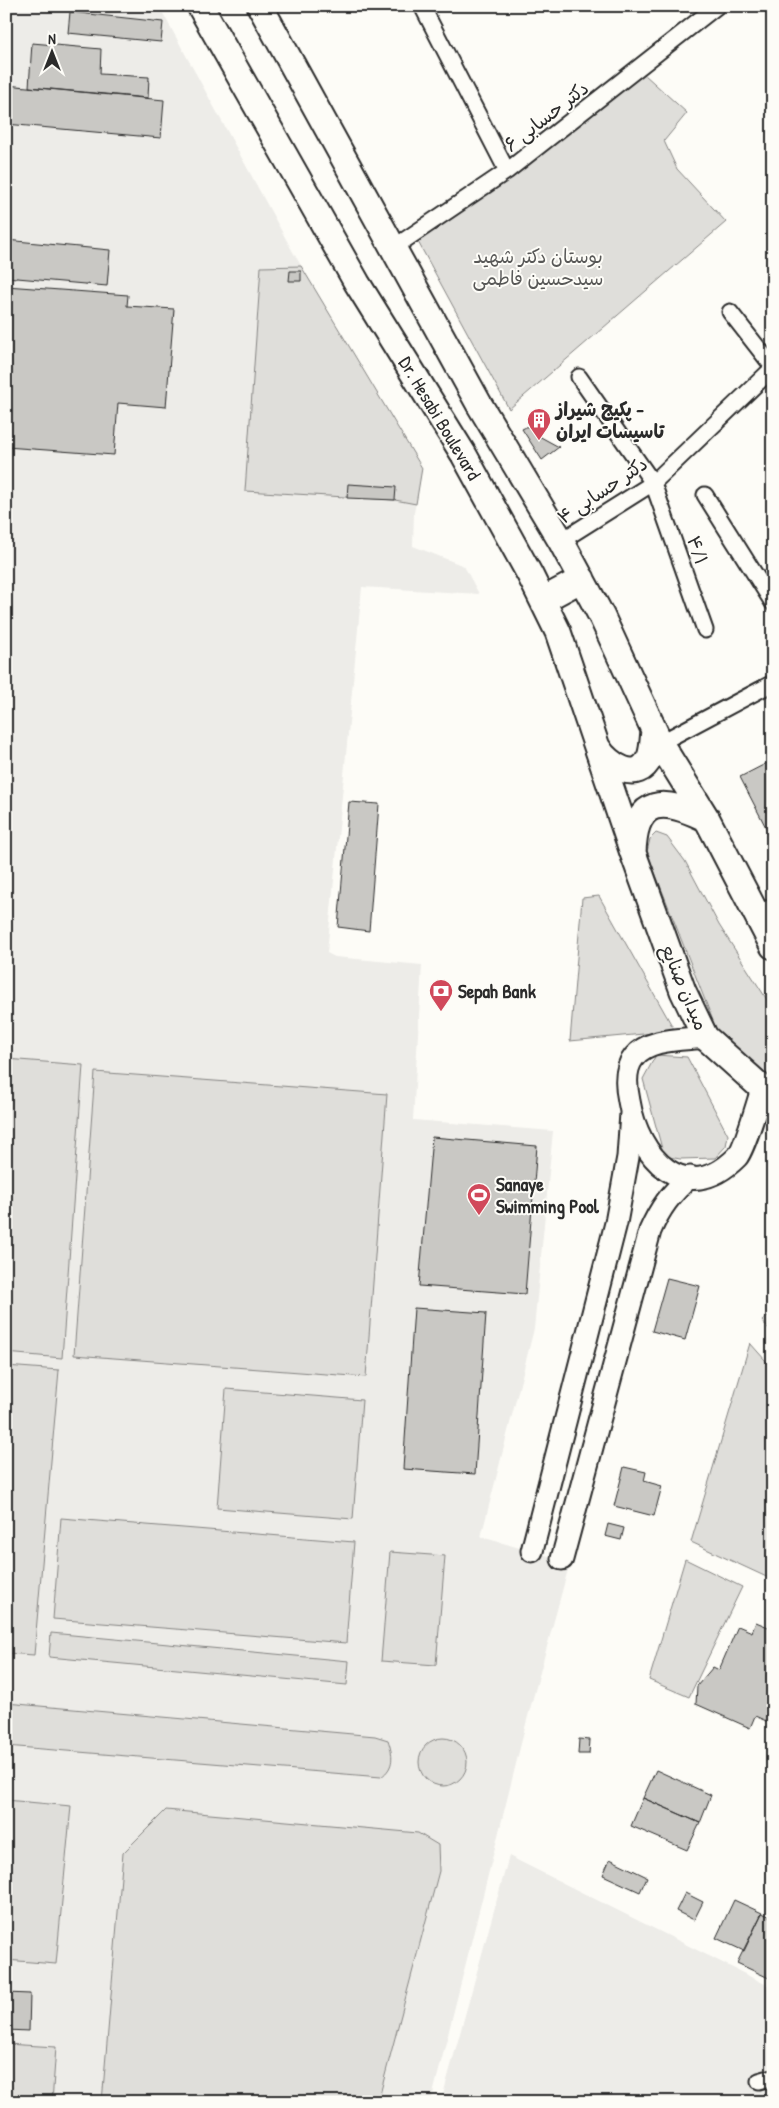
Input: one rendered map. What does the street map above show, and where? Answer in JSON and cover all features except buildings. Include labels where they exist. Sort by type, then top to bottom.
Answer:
[{"type":"main road","name":"Dr. Hesabi Boulevard","points":[[200,6],[357,283],[464,455],[543,600],[558,632],[633,852]]},
{"type":"main road","points":[[260,6],[479,404],[582,579],[602,617],[657,737],[764,910],[773,946]]},
{"type":"main road","points":[[543,600],[582,579]]},
{"type":"main road","points":[[595,744],[613,766],[625,770],[637,769],[644,766],[650,757],[657,737]]},
{"type":"main road","points":[[633,852],[634,831],[637,823],[643,815],[657,806],[669,804],[681,806],[707,819]]},
{"type":"main road","name":"میدان صنایع","points":[[633,852],[683,991],[705,1037],[767,1094]]},
{"type":"street","points":[[422,6],[507,171]]},
{"type":"street","name":"۶ دکتر حسابی","points":[[393,248],[507,171],[717,6]]},
{"type":"street","points":[[730,312],[773,368]]},
{"type":"street","name":"دکتر حسابی ۴","points":[[561,541],[653,483],[773,368]]},
{"type":"street","name":"۴/۱","points":[[579,377],[653,483],[705,630]]},
{"type":"street","points":[[705,495],[773,603]]},
{"type":"street","points":[[657,737],[773,683]]},
{"type":"street","points":[[705,1037],[649,1044],[633,1058],[626,1082],[631,1113],[638,1137],[655,1162],[681,1177],[708,1177],[738,1156],[767,1094]]},
{"type":"street","points":[[532,1551],[616,1223],[628,1157],[631,1113]]},
{"type":"street","points":[[562,1559],[650,1231],[658,1212],[670,1194],[690,1177]]},
{"type":"shaded area","points":[[6,6],[159,6],[293,252],[422,468],[414,513],[413,546],[464,566],[479,594],[362,587],[327,953],[335,957],[422,965],[413,1120],[553,1131],[534,1329],[481,1537],[570,1562],[527,1720],[431,2102],[6,2102]]},
{"type":"shaded area","points":[[509,1856],[773,1988],[773,2102],[441,2102]]},
{"type":"green space","name":"بوستان دکتر شهید سیدحسین فاطمی","points":[[644,74],[687,113],[664,141],[677,169],[726,222],[509,409],[417,240],[512,178]]},
{"type":"green space","points":[[301,266],[422,468],[416,504],[395,500],[245,491],[261,267]]},
{"type":"green space","points":[[656,833],[667,837],[685,861],[719,925],[773,1009],[773,1078],[761,1073],[719,1036],[647,852],[650,839]]},
{"type":"green space","points":[[599,896],[675,1031],[570,1041],[582,898]]},
{"type":"green space","points":[[656,1055],[687,1057],[728,1135],[726,1146],[715,1158],[680,1159],[664,1156],[643,1079]]},
{"type":"green space","points":[[6,1059],[83,1065],[62,1358],[6,1353]]},
{"type":"green space","points":[[95,1072],[387,1094],[366,1377],[74,1355]]},
{"type":"green space","points":[[773,1312],[773,1334],[762,1321]]},
{"type":"green space","points":[[750,1343],[773,1369],[773,1580],[691,1542]]},
{"type":"green space","points":[[6,1366],[59,1370],[34,1655],[6,1653]]},
{"type":"green space","points":[[226,1389],[362,1400],[353,1519],[217,1508]]},
{"type":"green space","points":[[61,1518],[354,1542],[346,1643],[53,1619]]},
{"type":"green space","points":[[390,1552],[445,1556],[436,1665],[381,1661]]},
{"type":"green space","points":[[685,1559],[742,1587],[689,1697],[649,1680]]},
{"type":"green space","points":[[51,1633],[349,1661],[347,1685],[49,1657]]},
{"type":"green space","points":[[6,1703],[375,1736],[388,1740],[392,1760],[389,1769],[381,1777],[6,1746]]},
{"type":"green space","points":[[443,1738],[452,1740],[460,1745],[465,1753],[467,1762],[465,1771],[460,1779],[452,1784],[443,1786],[434,1784],[426,1779],[421,1771],[419,1762],[421,1753],[426,1745],[434,1740]]},
{"type":"green space","points":[[6,1800],[71,1806],[56,1964],[6,1960]]},
{"type":"green space","points":[[166,1810],[418,1833],[438,1845],[439,1871],[378,2102],[102,2102],[123,1853]]},
{"type":"green space","points":[[6,2044],[56,2047],[52,2102],[6,2102]]},
{"type":"place","name":"پکیج شیراز - تاسیسات ایران","points":[[539,441]]},
{"type":"place","name":"Sepah Bank","points":[[441,1012]]},
{"type":"place","name":"Sanaye Swimming Pool","points":[[479,1216]]}]
